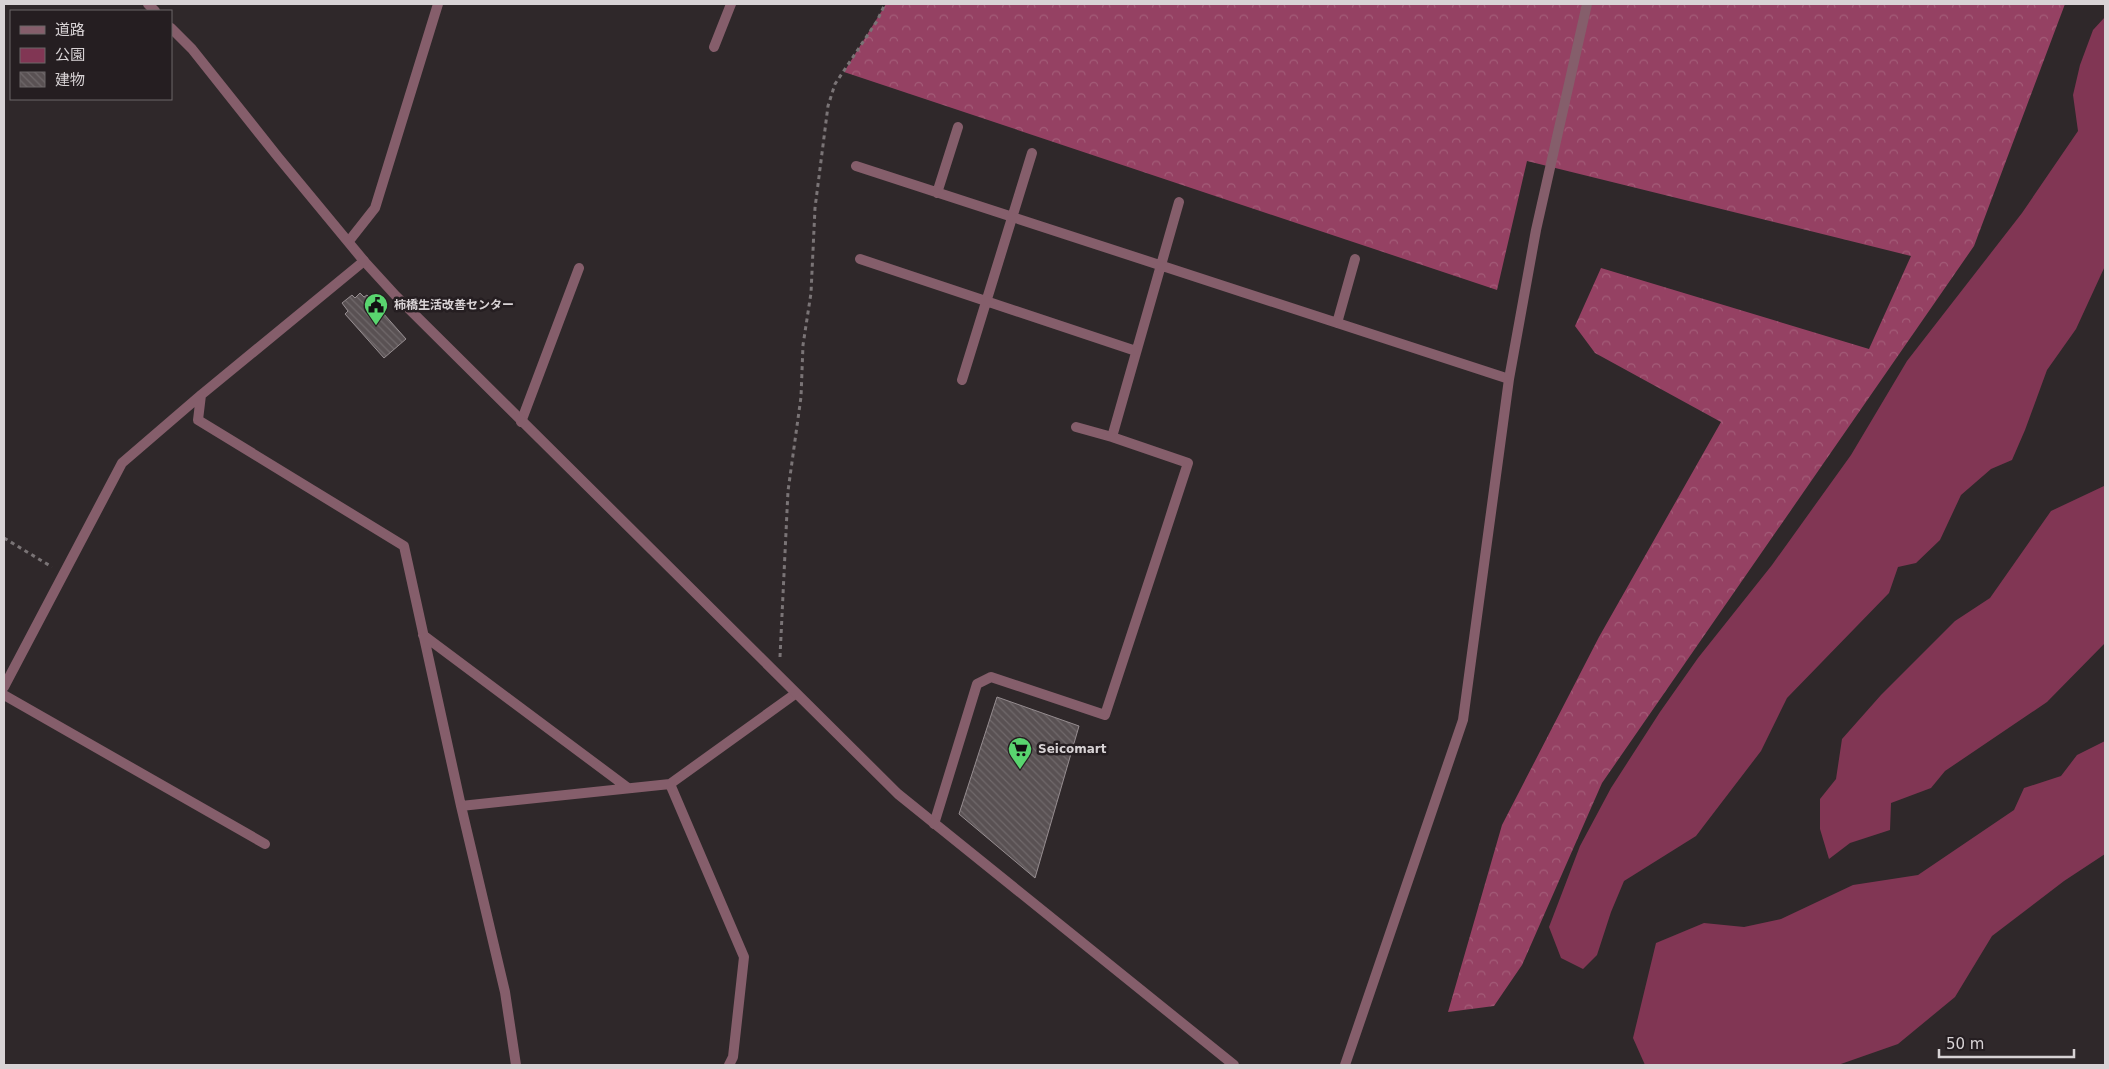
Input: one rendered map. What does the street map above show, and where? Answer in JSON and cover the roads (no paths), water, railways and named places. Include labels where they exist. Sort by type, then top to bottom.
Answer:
[{"type":"street","points":[[348,242],[375,208],[438,4]]},
{"type":"street","points":[[714,47],[731,4]]},
{"type":"street","points":[[1345,1065],[1463,720],[1509,379],[1536,230],[1587,4]]},
{"type":"street","points":[[172,29],[192,49],[348,242],[396,296],[795,694],[898,794],[1234,1065]]},
{"type":"street","points":[[937,192],[958,126]]},
{"type":"street","points":[[962,380],[1032,153]]},
{"type":"street","points":[[856,166],[1509,379]]},
{"type":"street","points":[[1112,437],[1179,202]]},
{"type":"street","points":[[860,259],[1136,351]]},
{"type":"street","points":[[1337,323],[1355,260]]},
{"type":"street","points":[[4,687],[122,463],[201,395],[364,261]]},
{"type":"street","points":[[522,422],[579,268]]},
{"type":"street","points":[[201,395],[198,420],[404,546],[461,806],[505,992],[516,1065]]},
{"type":"street","points":[[934,824],[977,684],[991,677],[1105,715],[1188,463],[1076,427]]},
{"type":"street","points":[[423,635],[628,788]]},
{"type":"street","points":[[461,806],[670,784],[795,694]]},
{"type":"street","points":[[4,695],[265,844]]},
{"type":"street","points":[[670,784],[744,957],[733,1057],[729,1065]]},
{"type":"place","name":"柿橋生活改善センター","points":[[376,326]]},
{"type":"place","name":"Seicomart","points":[[1020,770]]}]
